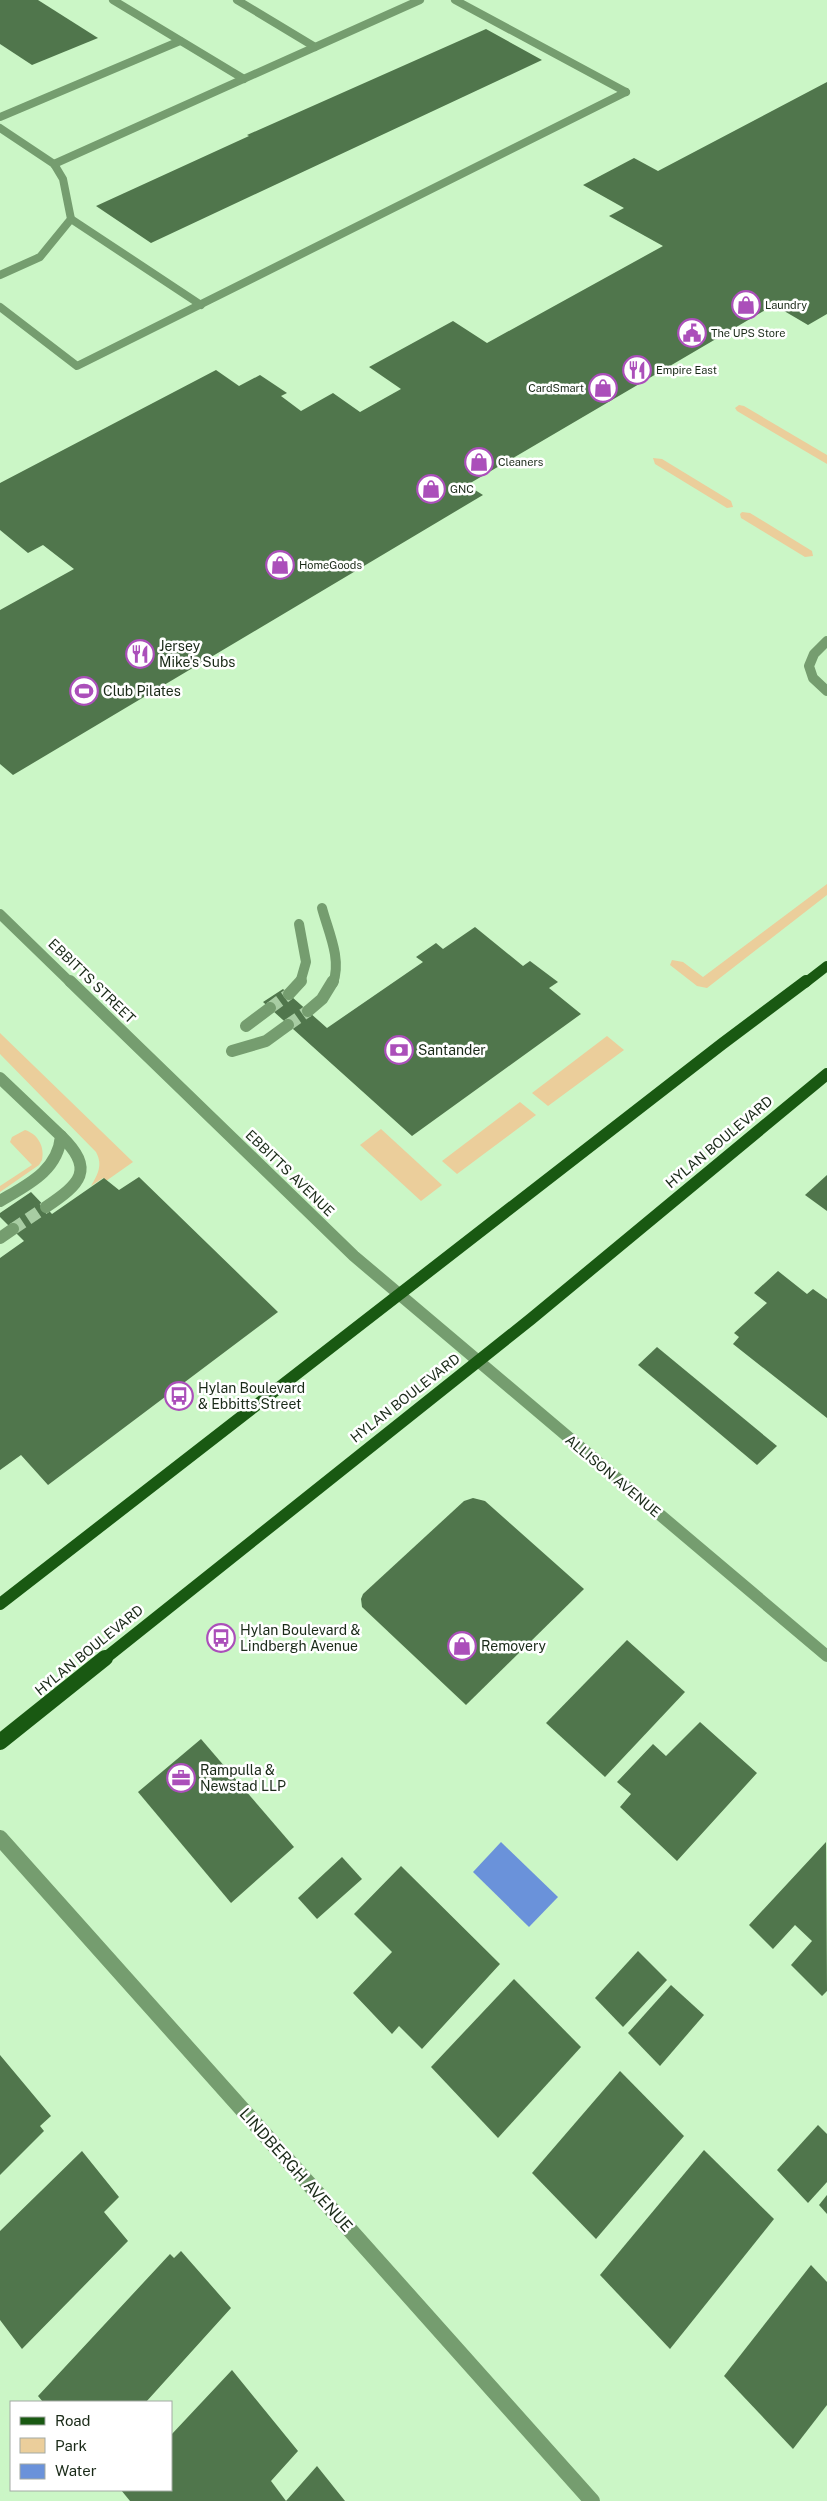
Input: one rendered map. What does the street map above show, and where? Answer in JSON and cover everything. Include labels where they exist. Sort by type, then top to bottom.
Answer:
[{"type":"main road","points":[[0,1604],[722,1044],[827,966]]},
{"type":"main road","name":"HYLAN BOULEVARD","points":[[0,1742],[478,1361],[827,1074]]},
{"type":"street","points":[[113,0],[244,79]]},
{"type":"street","points":[[237,0],[316,47]]},
{"type":"street","points":[[54,164],[420,0]]},
{"type":"street","points":[[0,307],[77,366],[626,92],[455,0]]},
{"type":"street","points":[[0,117],[180,41]]},
{"type":"street","points":[[0,128],[54,164],[66,187],[71,219],[201,305]]},
{"type":"street","points":[[0,275],[40,257],[71,219]]},
{"type":"street","points":[[827,641],[813,651],[809,658],[812,677],[827,691]]},
{"type":"street","points":[[308,1011],[323,1000],[332,988],[337,976],[322,908]]},
{"type":"street","name":"EBBITTS STREET","points":[[0,914],[162,1071]]},
{"type":"street","points":[[289,994],[298,987],[306,972],[307,958],[299,924]]},
{"type":"street","points":[[246,1026],[270,1008]]},
{"type":"street","points":[[232,1051],[266,1041],[288,1025]]},
{"type":"street","name":"EBBITTS AVENUE","points":[[162,1071],[354,1256],[400,1294]]},
{"type":"street","points":[[0,1078],[74,1146],[82,1159],[83,1168],[78,1181],[71,1190],[46,1207]]},
{"type":"street","points":[[0,1201],[48,1169],[60,1150],[62,1136]]},
{"type":"street","points":[[0,1238],[13,1229]]},
{"type":"street","name":"ALLISON AVENUE","points":[[400,1294],[827,1656]]},
{"type":"street","name":"LINDBERGH AVENUE","points":[[0,1838],[592,2501]]},
{"type":"green space","points":[[739,405],[744,406],[827,455],[827,464],[737,411],[735,408]]},
{"type":"green space","points":[[653,458],[662,459],[731,501],[733,507],[727,508],[655,464]]},
{"type":"green space","points":[[742,512],[750,513],[812,551],[813,556],[805,557],[741,518],[740,514]]},
{"type":"green space","points":[[827,884],[827,895],[707,988],[697,986],[670,965],[672,960],[683,962],[703,977]]},
{"type":"green space","points":[[0,1033],[133,1162],[106,1181],[103,1178],[91,1186],[99,1169],[96,1152],[0,1054]]},
{"type":"green space","points":[[607,1036],[624,1050],[548,1106],[532,1093]]},
{"type":"green space","points":[[520,1102],[536,1115],[457,1174],[442,1161]]},
{"type":"green space","points":[[381,1129],[442,1185],[421,1201],[360,1145]]},
{"type":"green space","points":[[25,1130],[34,1135],[40,1142],[43,1155],[42,1160],[39,1165],[0,1192],[0,1186],[32,1165],[10,1142],[12,1137]]},
{"type":"water","points":[[501,1842],[558,1897],[529,1927],[473,1872]]},
{"type":"building","points":[[0,0],[38,0],[98,38],[32,65],[0,44]]},
{"type":"building","points":[[486,29],[542,60],[151,243],[96,206],[249,136],[247,135]]},
{"type":"building","points":[[827,82],[827,314],[808,325],[774,305],[467,485],[483,495],[13,775],[0,764],[0,610],[74,569],[43,545],[28,553],[0,530],[0,483],[216,370],[239,386],[260,375],[287,393],[281,396],[301,411],[333,393],[360,412],[401,389],[369,367],[453,321],[487,343],[663,246],[609,216],[624,208],[583,185],[634,158],[658,171]]},
{"type":"building","points":[[475,927],[523,966],[530,961],[558,982],[549,988],[581,1014],[412,1136],[263,1002],[283,989],[327,1028],[423,962],[416,957],[436,943],[443,949]]},
{"type":"building","points":[[827,1175],[827,1211],[805,1195]]},
{"type":"building","points":[[139,1177],[278,1312],[48,1485],[21,1455],[0,1470],[0,1258],[24,1241],[0,1217],[0,1213],[31,1192],[52,1214],[104,1178],[119,1190]]},
{"type":"building","points":[[778,1271],[807,1294],[813,1289],[827,1299],[827,1418],[733,1344],[739,1337],[734,1333],[767,1303],[754,1293]]},
{"type":"building","points":[[657,1347],[777,1446],[757,1465],[638,1365]]},
{"type":"building","points":[[473,1498],[485,1501],[584,1589],[466,1705],[362,1607],[361,1599],[363,1594],[464,1501]]},
{"type":"building","points":[[627,1640],[685,1692],[605,1777],[546,1723]]},
{"type":"building","points":[[700,1722],[757,1773],[677,1861],[620,1807],[631,1794],[617,1782],[653,1744],[666,1756]]},
{"type":"building","points":[[201,1739],[294,1847],[231,1903],[138,1792]]},
{"type":"building","points":[[826,1842],[827,1991],[822,1996],[791,1965],[812,1941],[795,1925],[773,1949],[749,1925]]},
{"type":"building","points":[[342,1857],[362,1879],[317,1919],[298,1898]]},
{"type":"building","points":[[401,1866],[500,1964],[422,2049],[399,2026],[392,2034],[353,1993],[392,1952],[354,1914]]},
{"type":"building","points":[[638,1951],[667,1980],[623,2027],[595,1998]]},
{"type":"building","points":[[514,1979],[581,2047],[498,2138],[431,2067]]},
{"type":"building","points":[[671,1985],[704,2015],[660,2066],[628,2033]]},
{"type":"building","points":[[0,2055],[51,2116],[40,2126],[44,2131],[0,2175]]},
{"type":"building","points":[[620,2071],[684,2136],[596,2239],[532,2173]]},
{"type":"building","points":[[818,2125],[827,2134],[827,2182],[808,2203],[777,2170]]},
{"type":"building","points":[[704,2150],[774,2219],[670,2349],[600,2275]]},
{"type":"building","points":[[82,2151],[119,2197],[104,2212],[128,2241],[22,2349],[0,2320],[0,2231]]},
{"type":"building","points":[[827,2195],[827,2214],[819,2205]]},
{"type":"building","points":[[181,2251],[231,2308],[147,2401],[42,2401],[38,2396],[170,2254],[174,2258]]},
{"type":"building","points":[[811,2265],[827,2282],[827,2405],[793,2449],[724,2376]]},
{"type":"building","points":[[232,2370],[298,2451],[271,2481],[286,2501],[130,2501],[122,2491],[172,2491],[172,2434]]},
{"type":"building","points":[[317,2466],[345,2501],[286,2501]]},
{"type":"tunnel","points":[[270,1008],[289,994]]},
{"type":"tunnel","points":[[288,1025],[308,1011]]},
{"type":"tunnel","points":[[13,1229],[46,1207]]},
{"type":"place","name":"Laundry","points":[[746,305]]},
{"type":"place","name":"The UPS Store","points":[[692,333]]},
{"type":"place","name":"Empire East","points":[[637,370]]},
{"type":"place","name":"CardSmart","points":[[603,388]]},
{"type":"place","name":"Cleaners","points":[[479,462]]},
{"type":"place","name":"GNC","points":[[431,489]]},
{"type":"place","name":"HomeGoods","points":[[280,565]]},
{"type":"place","name":"Jersey Mike's Subs","points":[[140,654]]},
{"type":"place","name":"Club Pilates","points":[[84,691]]},
{"type":"place","name":"Santander","points":[[399,1050]]},
{"type":"place","name":"Hylan Boulevard & Ebbitts Street","points":[[179,1396]]},
{"type":"place","name":"Hylan Boulevard & Lindbergh Avenue","points":[[221,1638]]},
{"type":"place","name":"Removery","points":[[462,1646]]},
{"type":"place","name":"Rampulla & Newstad LLP","points":[[181,1778]]}]
